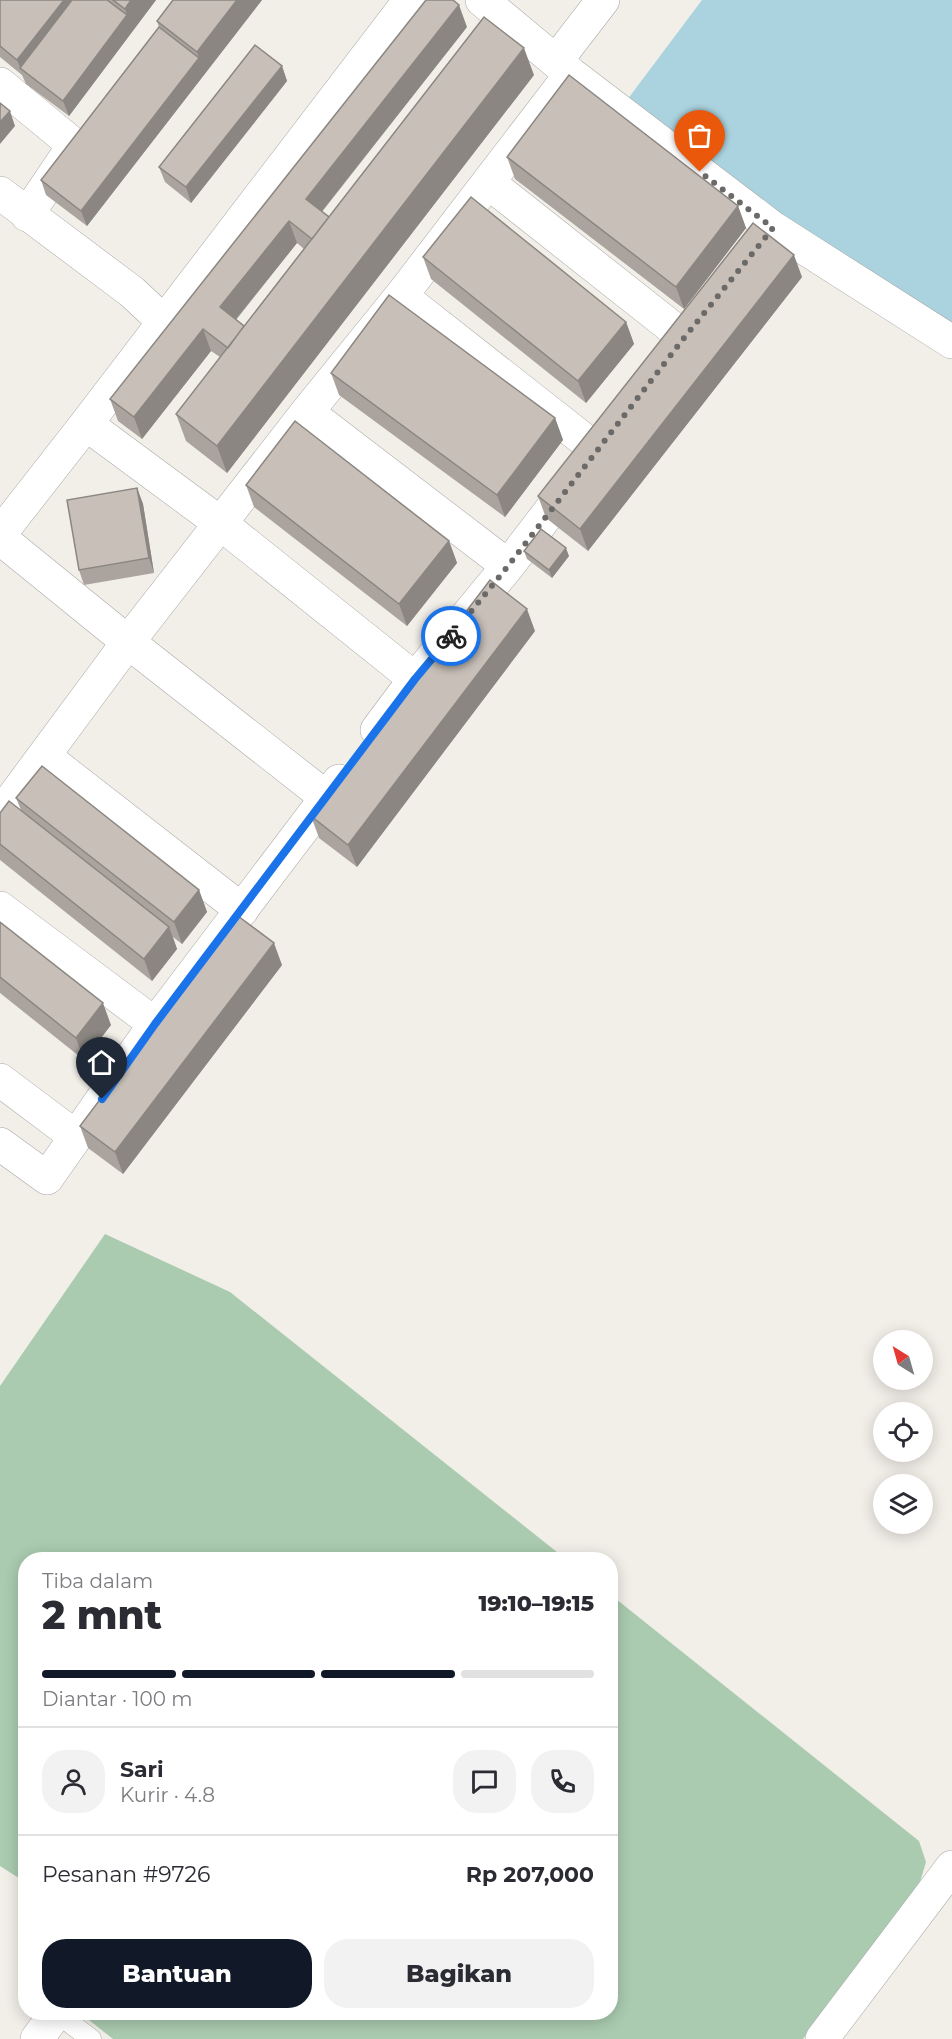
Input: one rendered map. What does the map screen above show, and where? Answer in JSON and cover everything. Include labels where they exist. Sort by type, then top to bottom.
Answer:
[{"type":"street","points":[[0,534],[410,0]]},
{"type":"street","points":[[482,0],[563,68],[773,228],[952,342]]},
{"type":"street","points":[[0,815],[128,642],[489,183],[563,68],[603,0]]},
{"type":"street","points":[[0,84],[74,145]]},
{"type":"street","points":[[27,215],[74,145],[96,118]]},
{"type":"street","points":[[489,183],[677,347],[773,228]]},
{"type":"street","points":[[0,193],[132,292],[163,321]]},
{"type":"street","points":[[0,1144],[47,1178],[155,1024],[415,679],[508,566],[604,440],[401,296]]},
{"type":"street","points":[[307,412],[508,566]]},
{"type":"street","points":[[86,423],[220,524],[415,679]]},
{"type":"street","points":[[0,538],[327,798]]},
{"type":"street","points":[[44,756],[242,910]]},
{"type":"street","points":[[0,908],[155,1024]]},
{"type":"street","points":[[0,1080],[76,1137]]},
{"type":"street","points":[[822,2039],[952,1867]]},
{"type":"street","points":[[37,2039],[51,2020]]},
{"type":"lane","points":[[65,2020],[91,2039]]},
{"type":"green space","points":[[105,1234],[230,1292],[557,1552],[18,1552],[18,1878],[0,1866],[0,1386]]},
{"type":"green space","points":[[618,1601],[919,1841],[926,1862],[917,1892],[803,2039],[113,2039],[89,2020],[618,2020]]},
{"type":"water","points":[[702,0],[952,0],[952,328],[802,236],[624,104]]},
{"type":"building","points":[[0,0],[64,0],[17,60],[0,46]]},
{"type":"building","points":[[72,0],[107,0],[127,15],[63,101],[20,68]]},
{"type":"building","points":[[113,0],[131,0],[125,9]]},
{"type":"building","points":[[173,0],[237,0],[197,52],[157,21]]},
{"type":"building","points":[[426,0],[453,0],[459,5],[306,199],[329,217],[312,239],[289,221],[220,307],[244,326],[228,348],[203,329],[134,417],[110,399]]},
{"type":"building","points":[[484,17],[524,48],[217,446],[176,414]]},
{"type":"building","points":[[159,27],[199,58],[81,211],[41,180]]},
{"type":"building","points":[[255,45],[282,66],[186,187],[159,167]]},
{"type":"building","points":[[569,75],[738,206],[676,287],[507,157]]},
{"type":"building","points":[[0,103],[10,111],[0,122]]},
{"type":"building","points":[[471,197],[626,322],[578,381],[423,257]]},
{"type":"building","points":[[753,223],[794,255],[580,529],[538,496]]},
{"type":"building","points":[[389,295],[555,418],[497,495],[331,373]]},
{"type":"building","points":[[295,421],[449,541],[399,604],[246,485]]},
{"type":"building","points":[[137,488],[149,558],[79,570],[67,500]]},
{"type":"building","points":[[541,529],[566,548],[549,570],[524,551]]},
{"type":"building","points":[[490,580],[527,609],[348,845],[311,816]]},
{"type":"building","points":[[42,766],[199,890],[174,922],[16,798]]},
{"type":"building","points":[[9,801],[169,927],[144,959],[0,844],[0,813]]},
{"type":"building","points":[[238,916],[274,943],[115,1152],[80,1126]]},
{"type":"building","points":[[0,922],[103,1003],[76,1038],[0,977]]},
{"type":"way so far","points":[[451,636],[773,228],[700,172]]},
{"type":"route","points":[[102,1099],[155,1024],[415,679],[451,636]]}]
